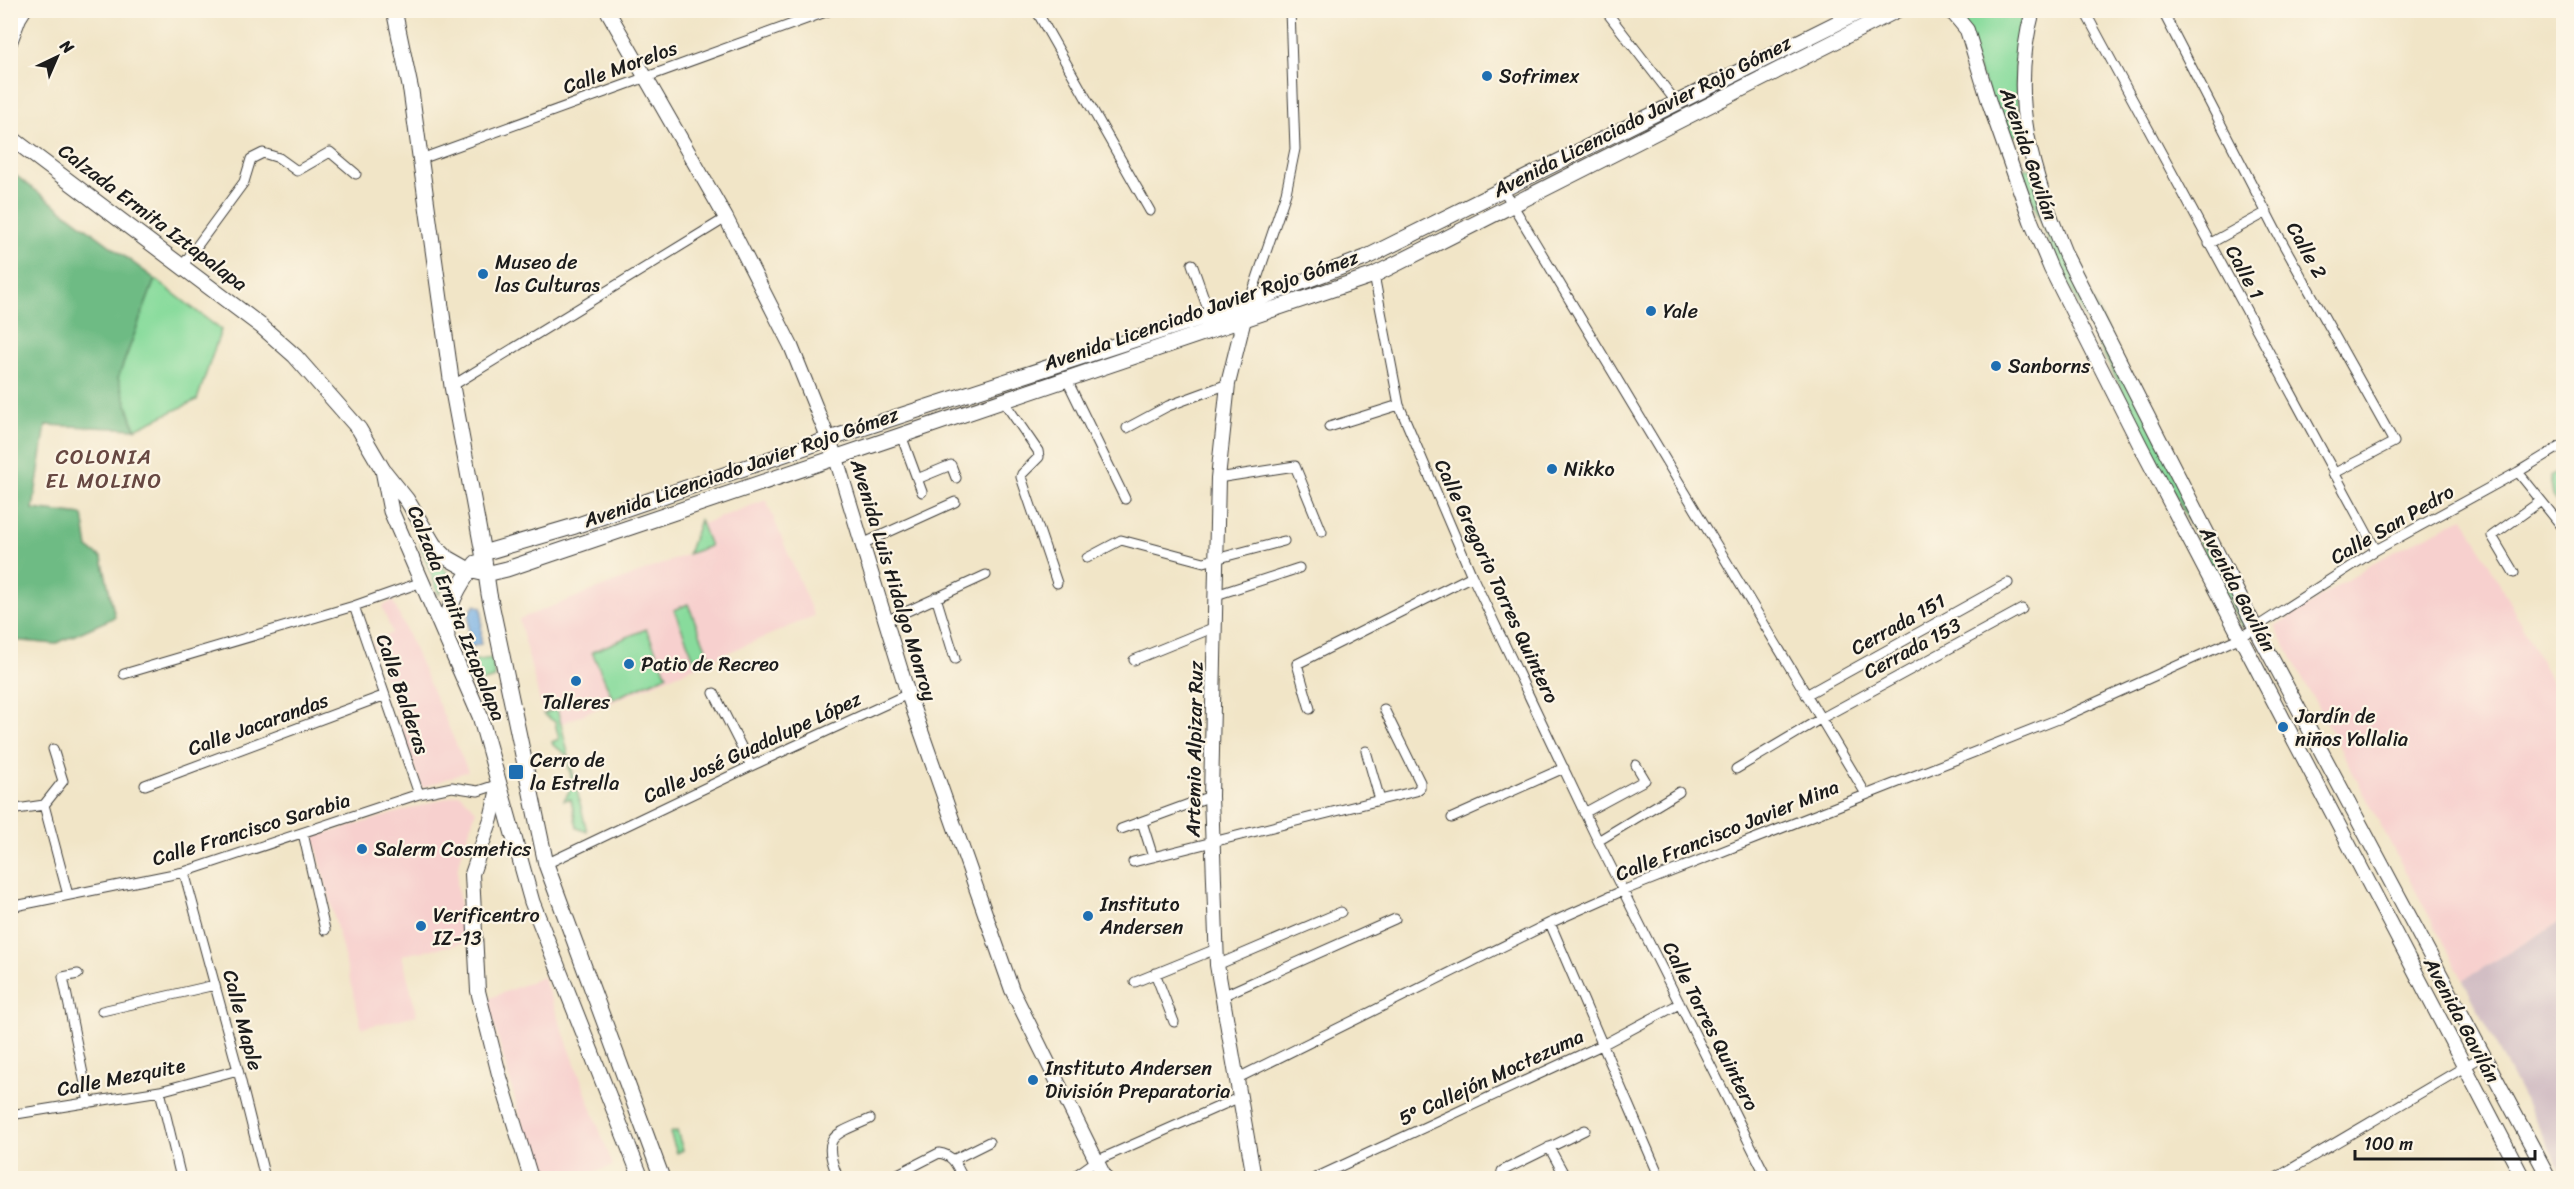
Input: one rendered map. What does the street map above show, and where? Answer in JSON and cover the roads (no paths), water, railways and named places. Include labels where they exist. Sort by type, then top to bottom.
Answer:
[{"type":"main road","points":[[10,42],[24,10]]},
{"type":"main road","name":"Calzada Ermita Iztapalapa","points":[[394,10],[411,91],[452,386],[486,574],[546,864],[662,1179]]},
{"type":"main road","name":"Avenida Luis Hidalgo Monroy","points":[[607,10],[726,218],[791,346],[836,458],[908,694],[1012,990],[1105,1179]]},
{"type":"main road","name":"Avenida Licenciado Javier Rojo Gómez","points":[[483,553],[575,526],[829,439],[1249,302],[1365,258],[1863,10]]},
{"type":"main road","name":"Avenida Licenciado Javier Rojo Gómez","points":[[486,574],[1374,275],[1898,10]]},
{"type":"main road","name":"Avenida Gavilán","points":[[2033,10],[2022,70],[2028,147],[2049,214],[2085,293],[2256,628],[2548,1179]]},
{"type":"main road","name":"Avenida Gavilán","points":[[1950,11],[1967,30],[2031,221],[2072,310],[2523,1179]]},
{"type":"main road","name":"Calzada Ermita Iztapalapa","points":[[10,137],[183,265],[261,326],[296,356],[360,429],[383,470],[391,511],[480,716],[532,902],[641,1179]]},
{"type":"main road","points":[[2007,154],[2028,147]]},
{"type":"main road","points":[[2031,221],[2049,214]]},
{"type":"main road","name":"Artemio Alpizar Ruz","points":[[1249,302],[1228,384],[1218,478],[1211,796],[1217,965],[1238,1098],[1254,1179]]},
{"type":"main road","points":[[383,470],[407,500],[434,545],[452,562],[486,574]]},
{"type":"main road","points":[[575,526],[580,544]]},
{"type":"main road","points":[[450,650],[446,630],[448,610],[470,570],[483,553]]},
{"type":"main road","points":[[499,784],[491,819],[472,873],[478,991],[499,1074],[531,1179]]},
{"type":"street","points":[[798,10],[803,21]]},
{"type":"street","name":"Calle Morelos","points":[[421,159],[831,10]]},
{"type":"street","points":[[1036,10],[1150,211]]},
{"type":"street","points":[[1249,302],[1281,208],[1294,149],[1290,10]]},
{"type":"street","points":[[1605,10],[1677,103]]},
{"type":"street","name":"Calle 1","points":[[2084,10],[2332,474],[2376,550]]},
{"type":"street","name":"Calle 2","points":[[2162,10],[2266,212],[2394,442],[2332,474]]},
{"type":"street","points":[[183,265],[244,182],[251,159],[263,153],[279,158],[297,171],[330,152],[356,174]]},
{"type":"street","points":[[1503,189],[1866,794]]},
{"type":"street","points":[[2210,244],[2266,212]]},
{"type":"street","points":[[452,386],[726,218]]},
{"type":"street","points":[[1192,264],[1210,315]]},
{"type":"street","name":"Calle Gregorio Torres Quintero","points":[[1374,275],[1399,405],[1473,576],[1622,891]]},
{"type":"street","points":[[1066,378],[1125,499]]},
{"type":"street","points":[[1127,428],[1168,406],[1228,384]]},
{"type":"street","points":[[1002,399],[1038,451],[1039,457],[1022,474],[1022,477],[1058,583]]},
{"type":"street","points":[[1329,427],[1399,405]]},
{"type":"street","points":[[901,435],[922,492]]},
{"type":"street","name":"Calle San Pedro","points":[[2241,638],[2376,550],[2564,444]]},
{"type":"street","points":[[917,478],[951,465],[956,478]]},
{"type":"street","points":[[1218,478],[1295,466],[1322,532]]},
{"type":"street","points":[[2518,472],[2564,529]]},
{"type":"street","points":[[2514,573],[2492,536],[2541,501]]},
{"type":"street","points":[[862,544],[955,502]]},
{"type":"street","points":[[1087,558],[1121,540],[1204,562],[1284,541]]},
{"type":"street","points":[[1216,595],[1299,568]]},
{"type":"street","points":[[886,621],[986,574]]},
{"type":"street","points":[[1310,709],[1297,664],[1473,576]]},
{"type":"street","points":[[124,674],[354,606],[422,582]]},
{"type":"street","name":"Cerrada 151","points":[[1806,695],[2008,583]]},
{"type":"street","points":[[936,597],[955,659]]},
{"type":"street","name":"Calle Balderas","points":[[354,606],[383,696],[419,794]]},
{"type":"street","name":"Cerrada 153","points":[[1736,769],[1820,719],[2022,609]]},
{"type":"street","points":[[1134,660],[1215,627]]},
{"type":"street","name":"Calle Francisco Javier Mina","points":[[1236,1079],[1550,923],[1622,891],[2061,718],[2241,638]]},
{"type":"street","points":[[714,693],[751,766]]},
{"type":"street","name":"Calle José Guadalupe López","points":[[546,864],[908,694]]},
{"type":"street","name":"Calle Jacarandas","points":[[145,785],[383,696]]},
{"type":"street","points":[[1133,862],[1416,791],[1420,788],[1420,782],[1384,709]]},
{"type":"street","points":[[10,810],[44,805],[63,781],[53,749]]},
{"type":"street","points":[[1366,751],[1380,800]]},
{"type":"street","points":[[1584,813],[1646,780],[1636,765]]},
{"type":"street","points":[[1452,818],[1564,768]]},
{"type":"street","name":"Calle Francisco Sarabia","points":[[10,907],[184,872],[419,794],[452,786],[478,791],[499,784]]},
{"type":"street","points":[[1598,841],[1679,792]]},
{"type":"street","points":[[1121,829],[1211,796]]},
{"type":"street","points":[[44,805],[68,895]]},
{"type":"street","points":[[1142,822],[1153,857]]},
{"type":"street","points":[[303,833],[325,930]]},
{"type":"street","name":"Calle Maple","points":[[184,872],[265,1179]]},
{"type":"street","name":"Calle Torres Quintero","points":[[1622,891],[1767,1179]]},
{"type":"street","points":[[1217,965],[1341,912]]},
{"type":"street","points":[[1222,996],[1395,919]]},
{"type":"street","points":[[1550,923],[1604,1044],[1660,1179]]},
{"type":"street","points":[[1135,981],[1216,949]]},
{"type":"street","points":[[78,974],[63,977],[89,1103]]},
{"type":"street","points":[[1155,974],[1174,1022]]},
{"type":"street","points":[[102,1011],[215,985]]},
{"type":"street","name":"5º Callejón Moctezuma","points":[[1316,1179],[1604,1044],[1679,1004]]},
{"type":"street","points":[[2276,1179],[2483,1056]]},
{"type":"street","name":"Calle Mezquite","points":[[10,1115],[160,1090],[238,1070]]},
{"type":"street","points":[[160,1090],[181,1179]]},
{"type":"street","points":[[1072,1179],[1096,1161],[1238,1098]]},
{"type":"street","points":[[838,1179],[829,1156],[829,1146],[836,1135],[870,1119]]},
{"type":"street","points":[[1501,1179],[1502,1171],[1586,1130]]},
{"type":"street","points":[[953,1160],[989,1142]]},
{"type":"street","points":[[1549,1148],[1566,1178]]},
{"type":"street","points":[[891,1179],[939,1153],[947,1154],[953,1160],[963,1179]]},
{"type":"water","points":[[475,605],[481,607],[482,610],[481,644],[468,648],[469,613]]},
{"type":"place","name":"Sofrimex","points":[[1487,76]]},
{"type":"place","name":"Museo de las Culturas","points":[[483,274]]},
{"type":"place","name":"Yale","points":[[1651,311]]},
{"type":"place","name":"Sanborns","points":[[1996,366]]},
{"type":"place","name":"Nikko","points":[[1552,469]]},
{"type":"place","name":"Patio de Recreo","points":[[629,664]]},
{"type":"place","name":"Talleres","points":[[576,681]]},
{"type":"place","name":"Jardín de niños Yollalia","points":[[2283,727]]},
{"type":"place","name":"Cerro de la Estrella","points":[[516,772]]},
{"type":"place","name":"Salerm Cosmetics","points":[[362,849]]},
{"type":"place","name":"Instituto Andersen","points":[[1088,916]]},
{"type":"place","name":"Verificentro IZ-13","points":[[421,926]]},
{"type":"place","name":"Instituto Andersen División Preparatoria","points":[[1033,1080]]},
{"type":"district","name":"COLONIA EL MOLINO","points":[[104,469]]}]
